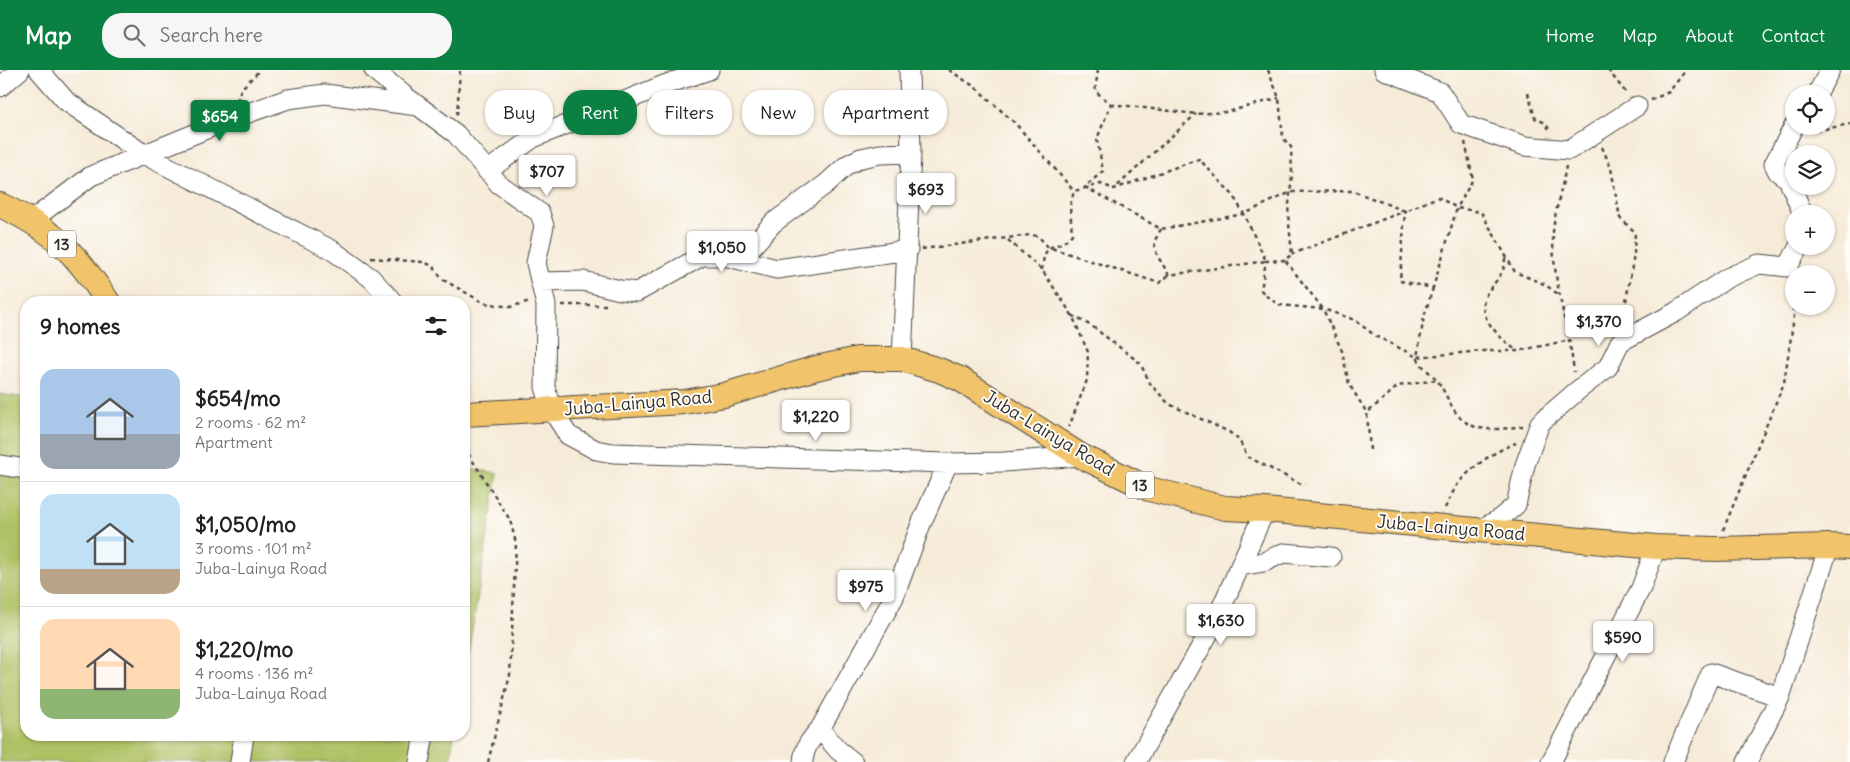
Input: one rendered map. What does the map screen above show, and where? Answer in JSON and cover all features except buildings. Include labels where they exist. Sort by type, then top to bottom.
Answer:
[{"type":"main road","name":"13","points":[[0,205],[32,220],[68,249],[103,296]]},
{"type":"main road","name":"Juba-Lainya Road","points":[[470,414],[685,402],[724,395],[816,368],[858,359],[902,360],[939,370],[960,379],[1080,456],[1149,489],[1225,508],[1265,510],[1656,547],[1716,549],[1840,547]]},
{"type":"street","points":[[0,87],[20,70]]},
{"type":"street","points":[[39,70],[66,101],[145,155],[342,258],[371,278],[388,296]]},
{"type":"street","points":[[374,70],[456,134],[504,188],[540,213],[544,221],[543,233],[536,255],[546,305],[544,377],[552,410],[568,435],[588,446],[613,453],[948,463],[1004,462],[1080,456]]},
{"type":"street","points":[[487,171],[534,138],[664,85],[710,70]]},
{"type":"street","points":[[902,360],[912,153],[909,70]]},
{"type":"street","points":[[1384,70],[1440,92],[1461,124],[1525,146],[1561,149],[1593,133],[1637,106]]},
{"type":"street","points":[[1822,85],[1830,70]]},
{"type":"street","points":[[32,220],[91,176],[231,118],[288,99],[325,94],[418,106]]},
{"type":"street","points":[[1789,135],[1774,164],[1778,172],[1788,179],[1799,205]]},
{"type":"street","points":[[741,259],[772,223],[812,195],[847,166],[861,158],[880,154],[912,153]]},
{"type":"street","points":[[540,282],[583,281],[637,292],[702,256],[724,256],[777,269],[908,250]]},
{"type":"street","points":[[1477,531],[1498,520],[1516,505],[1525,464],[1540,424],[1576,391],[1608,367],[1620,342],[1676,312],[1727,278],[1758,264],[1785,267]]},
{"type":"street","points":[[803,762],[804,752],[809,741],[820,729],[894,597],[921,524],[948,463]]},
{"type":"street","points":[[0,465],[20,468]]},
{"type":"street","points":[[1136,762],[1215,622],[1265,510]]},
{"type":"street","points":[[1551,762],[1641,588],[1656,547]]},
{"type":"street","points":[[1747,762],[1780,697],[1840,547]]},
{"type":"street","points":[[1240,566],[1264,562],[1283,554],[1331,557]]},
{"type":"street","points":[[1673,762],[1711,673],[1780,697]]},
{"type":"street","points":[[820,729],[838,750],[853,762]]},
{"type":"street","points":[[240,762],[243,741]]},
{"type":"street","points":[[419,762],[423,741]]},
{"type":"path","points":[[231,118],[241,89],[260,70]]},
{"type":"path","points":[[456,134],[460,70]]},
{"type":"path","points":[[949,70],[975,87],[1015,123],[1074,191]]},
{"type":"path","points":[[1098,70],[1095,90],[1111,104],[1196,114],[1227,112],[1279,98]]},
{"type":"path","points":[[1268,70],[1279,98],[1283,138],[1291,147],[1291,192],[1288,214],[1292,254]]},
{"type":"path","points":[[1608,70],[1637,106],[1669,92],[1686,70]]},
{"type":"path","points":[[1528,93],[1535,118],[1545,122],[1561,149],[1552,237],[1558,294],[1571,340],[1576,391]]},
{"type":"path","points":[[1084,187],[1103,171],[1097,139],[1111,104]]},
{"type":"path","points":[[1114,189],[1196,114]]},
{"type":"path","points":[[1461,124],[1473,180],[1457,208],[1424,317],[1417,357],[1419,363],[1436,380],[1458,416],[1474,428],[1500,429],[1540,424]]},
{"type":"path","points":[[1835,126],[1850,124]]},
{"type":"path","points":[[1593,133],[1610,168],[1620,218],[1635,232],[1634,255],[1620,342]]},
{"type":"path","points":[[1074,191],[1101,184],[1114,189],[1199,159],[1232,194],[1244,214],[1266,261],[1261,290],[1279,305],[1323,309],[1355,320],[1374,335],[1417,357],[1481,351],[1517,351],[1571,340]]},
{"type":"path","points":[[1084,187],[1161,229],[1244,214],[1291,192],[1353,191],[1405,210]]},
{"type":"path","points":[[1042,270],[1044,254],[1048,247],[1067,240],[1072,234],[1070,206],[1074,191]]},
{"type":"path","points":[[908,250],[1008,240],[1030,235],[1038,236],[1048,247],[1159,283],[1169,275],[1285,260],[1292,254],[1438,197],[1457,208],[1481,212],[1515,272],[1544,284],[1558,294]]},
{"type":"path","points":[[1405,210],[1400,281],[1434,288]]},
{"type":"path","points":[[1161,229],[1154,242],[1157,255],[1169,275]]},
{"type":"path","points":[[1008,240],[1042,270],[1072,315],[1088,352],[1087,380],[1073,423],[1058,442]]},
{"type":"path","points":[[1505,256],[1505,269],[1500,279],[1485,296],[1483,309],[1497,336],[1517,351]]},
{"type":"path","points":[[342,258],[423,262],[434,266],[442,279],[484,303],[510,307],[539,301],[546,305],[613,305]]},
{"type":"path","points":[[1285,260],[1323,309],[1342,351],[1349,384],[1367,413],[1370,450]]},
{"type":"path","points":[[1072,315],[1093,327],[1140,363],[1151,385],[1169,404],[1230,432],[1239,440],[1248,457],[1303,485],[1305,484]]},
{"type":"path","points":[[1716,549],[1784,383],[1794,315]]},
{"type":"path","points":[[1367,413],[1398,386],[1436,380]]},
{"type":"path","points":[[1431,526],[1441,515],[1458,484],[1482,462],[1503,448],[1521,441],[1540,424]]},
{"type":"path","points":[[470,456],[510,520],[516,543],[510,675],[488,762]]},
{"type":"green space","points":[[0,394],[20,397],[20,741],[453,741],[450,762],[0,762]]},
{"type":"green space","points":[[470,469],[498,473],[470,643]]}]
